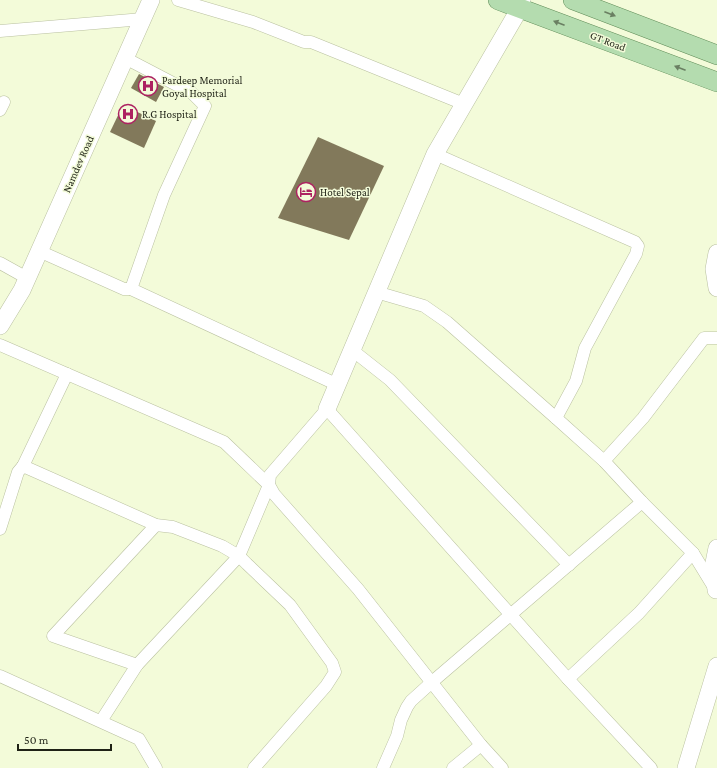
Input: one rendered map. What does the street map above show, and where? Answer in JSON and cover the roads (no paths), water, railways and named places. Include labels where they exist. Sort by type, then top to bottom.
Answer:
[{"type":"main road","name":"GT Road","points":[[498,0],[521,4],[717,82]]},
{"type":"main road","points":[[573,0],[717,56]]},
{"type":"street","name":"Namdev Road","points":[[0,326],[22,290],[151,0]]},
{"type":"street","points":[[178,0],[253,22],[304,42],[311,42],[464,104]]},
{"type":"street","points":[[101,721],[137,665],[239,556],[269,485],[270,475],[327,409],[435,154],[521,4]]},
{"type":"street","points":[[0,31],[143,19]]},
{"type":"street","points":[[125,58],[192,93],[205,106],[164,195],[131,289]]},
{"type":"street","points":[[435,154],[635,242],[638,246],[636,254],[585,348],[576,381],[556,418]]},
{"type":"street","points":[[39,251],[124,288],[131,289],[338,385]]},
{"type":"street","points":[[717,253],[714,269],[717,288]]},
{"type":"street","points":[[0,263],[27,278]]},
{"type":"street","points":[[376,292],[424,306],[447,322],[604,461],[693,553],[716,591]]},
{"type":"street","points":[[604,461],[643,418],[704,338],[717,338]]},
{"type":"street","points":[[0,346],[224,442],[269,485],[274,494],[358,589],[481,745],[502,768]]},
{"type":"street","points":[[352,350],[390,380],[569,565]]},
{"type":"street","points":[[0,530],[18,472],[23,466],[67,374]]},
{"type":"street","points":[[327,409],[568,679],[650,768]]},
{"type":"street","points":[[23,466],[156,525],[173,527],[222,546],[239,556],[290,605],[332,663],[335,672],[326,686],[254,768]]},
{"type":"street","points":[[383,768],[397,736],[401,720],[411,701],[642,502]]},
{"type":"street","points":[[137,665],[53,636],[156,525]]},
{"type":"street","points":[[716,591],[714,563],[717,548]]},
{"type":"street","points":[[568,679],[639,613],[693,553]]},
{"type":"street","points":[[686,768],[717,666]]},
{"type":"street","points":[[0,676],[139,739],[156,768]]},
{"type":"street","points":[[453,768],[481,745]]},
{"type":"place","name":"Pardeep Memorial Goyal Hospital","points":[[148,86]]},
{"type":"place","name":"R.G Hospital","points":[[128,114]]},
{"type":"place","name":"Hotel Sepal","points":[[306,192]]}]
